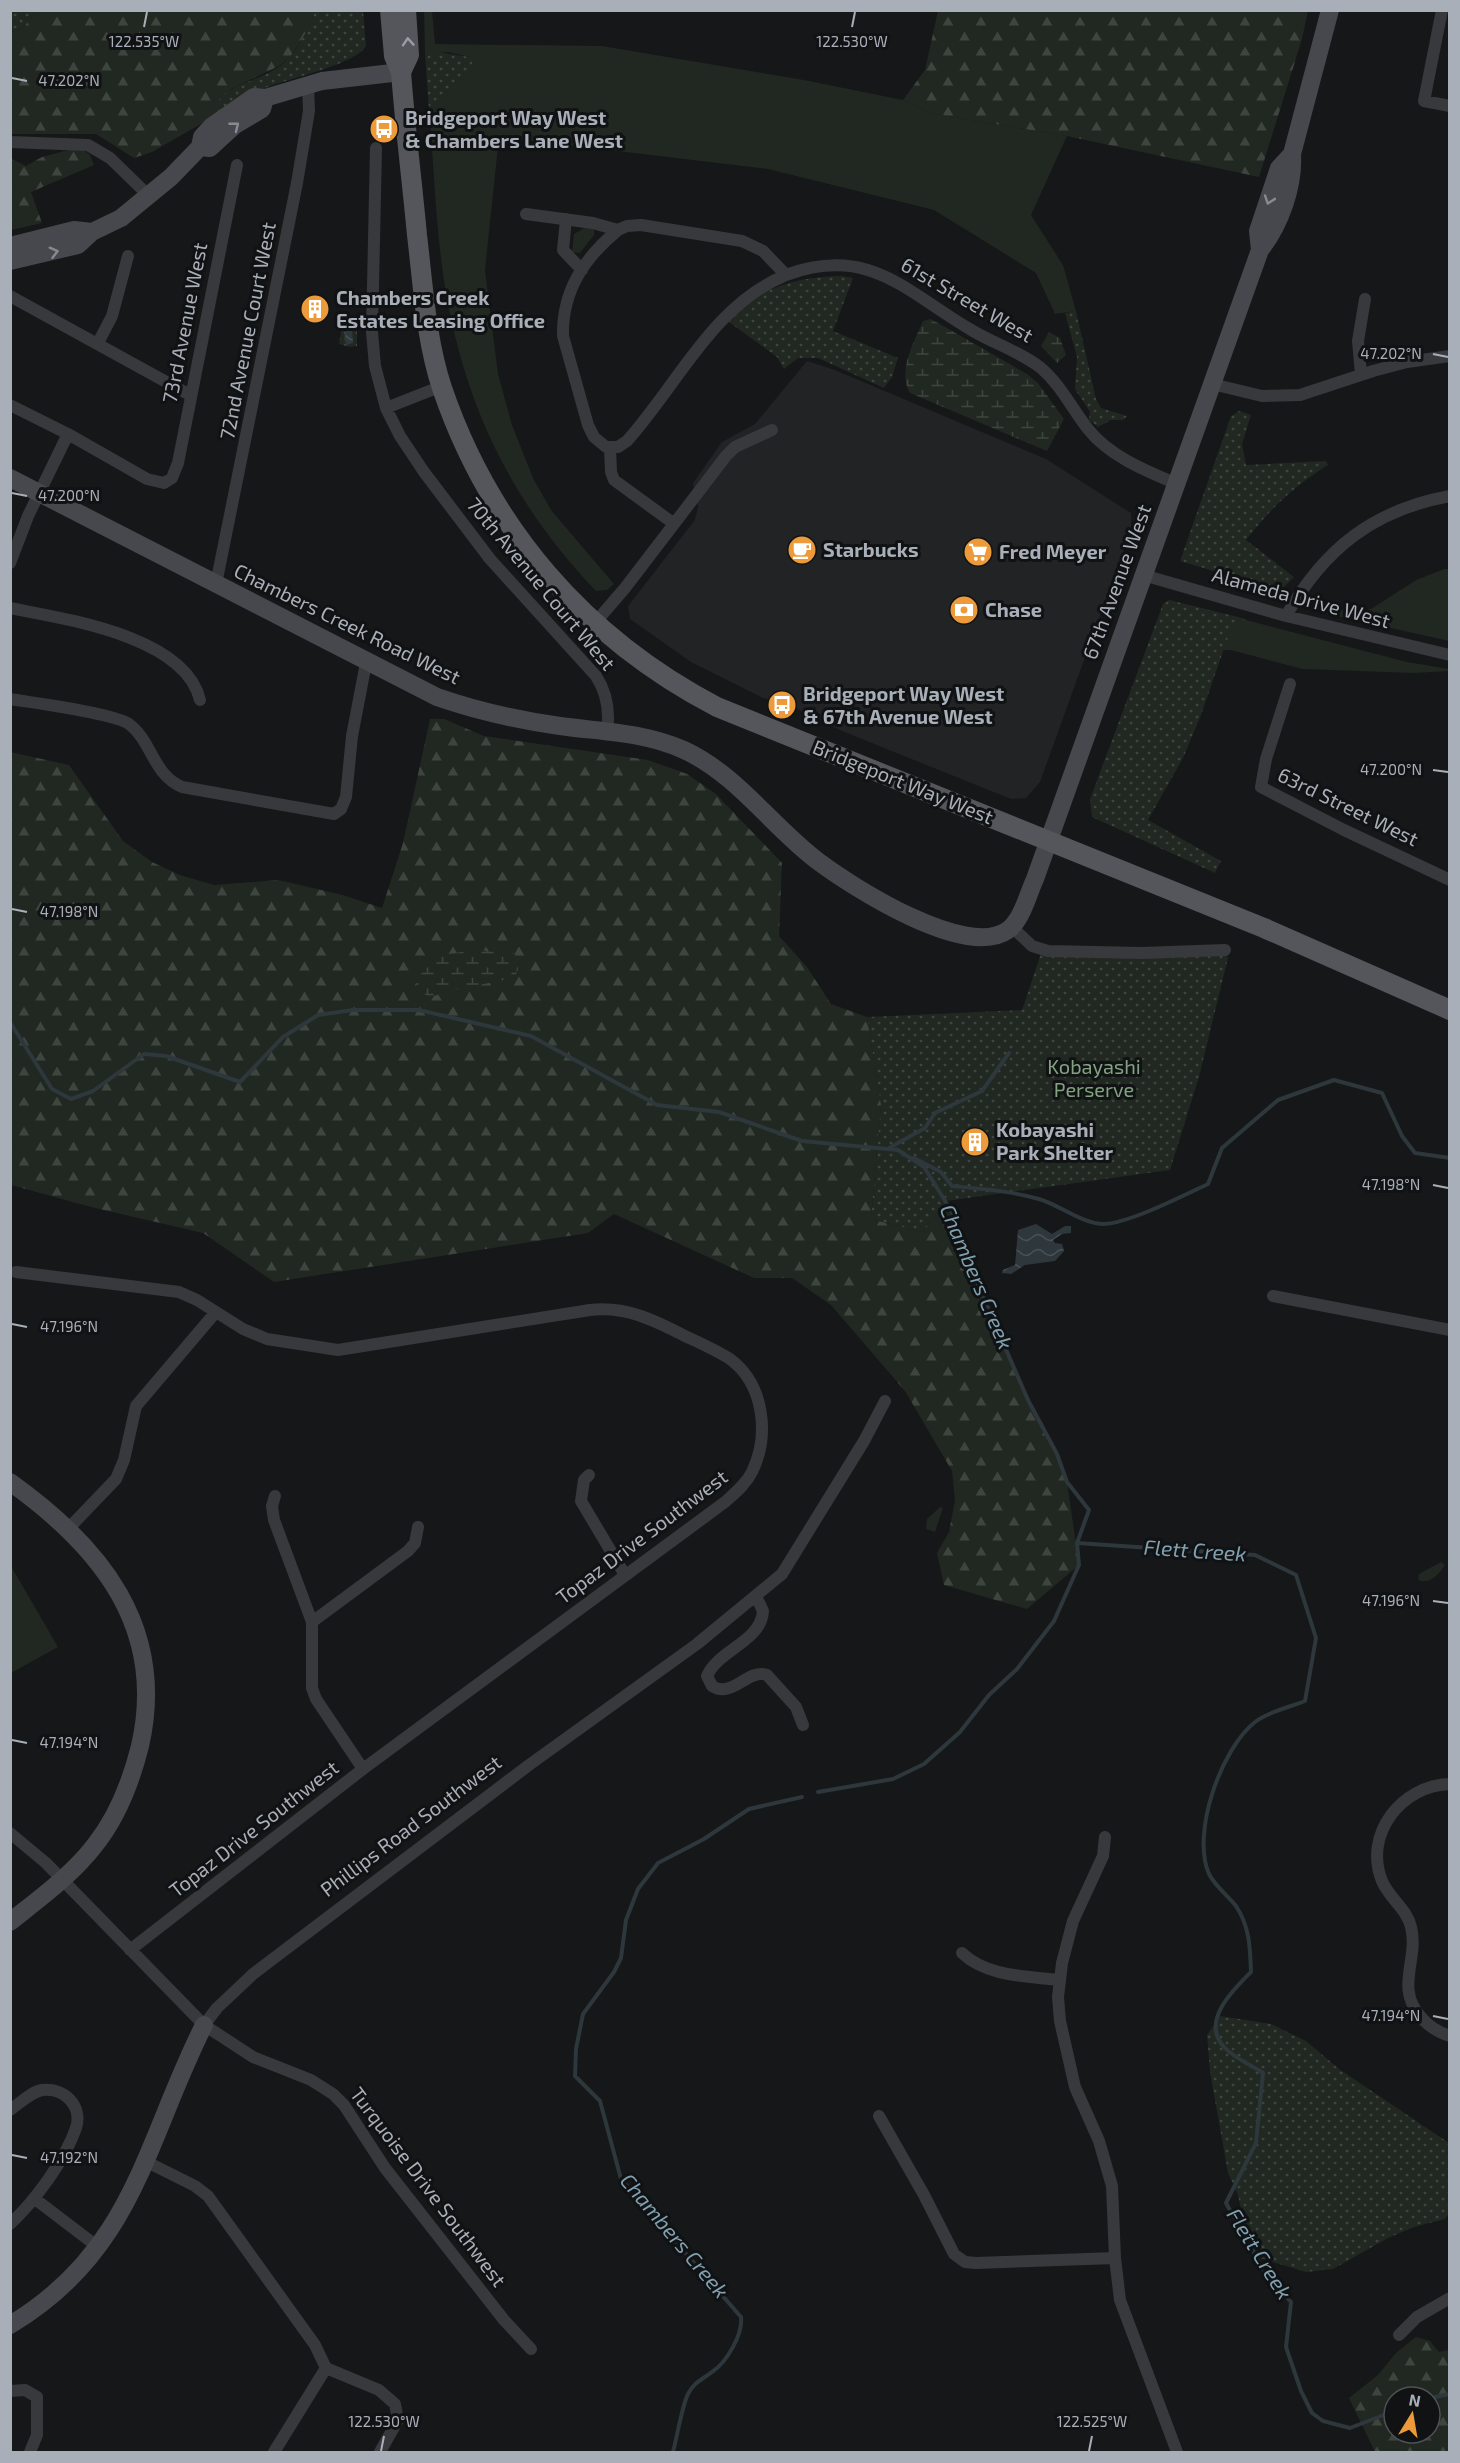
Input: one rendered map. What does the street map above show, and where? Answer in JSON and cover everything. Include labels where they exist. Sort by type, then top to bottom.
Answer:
[{"type":"main road","name":"Bridgeport Way West","points":[[390,10],[394,56],[401,72],[425,301],[442,386],[476,465],[494,500],[552,582],[594,624],[650,668],[717,707],[1264,927],[1449,1010]]},
{"type":"main road","name":"Bridgeport Way West","points":[[401,72],[409,55],[406,10]]},
{"type":"street","name":"67th Avenue West","points":[[1012,927],[1050,840],[1260,250],[1272,235],[1287,193],[1293,173],[1292,154],[1330,10]]},
{"type":"street","points":[[1442,10],[1424,101],[1449,106]]},
{"type":"street","points":[[10,261],[78,245],[92,232],[121,218],[149,196],[200,147],[210,148],[235,125],[262,109],[265,98],[308,84],[401,72]]},
{"type":"street","name":"72nd Avenue Court West","points":[[216,584],[300,172],[309,111],[308,84]]},
{"type":"street","points":[[10,142],[88,145],[110,158],[149,196]]},
{"type":"street","name":"70th Avenue Court West","points":[[376,148],[372,332],[375,366],[386,408],[400,436],[424,472],[490,559],[596,676],[606,696],[609,716],[607,731]]},
{"type":"street","name":"73rd Avenue West","points":[[68,434],[147,479],[164,483],[172,478],[178,467],[190,395],[237,165]]},
{"type":"street","points":[[526,214],[566,219],[618,230]]},
{"type":"street","points":[[566,219],[563,250],[582,270]]},
{"type":"street","points":[[673,523],[614,480],[609,465],[610,448],[597,441],[591,431],[563,336],[565,302],[582,270],[602,244],[618,230],[627,226],[641,225],[741,241],[763,251],[786,275]]},
{"type":"street","points":[[10,246],[74,230],[92,232]]},
{"type":"street","points":[[98,343],[112,316],[128,256]]},
{"type":"street","name":"61st Street West","points":[[610,448],[623,445],[633,435],[728,312],[755,291],[786,275],[818,266],[846,266],[880,273],[901,283],[969,329],[1040,367],[1061,390],[1089,430],[1104,445],[1177,484]]},
{"type":"street","points":[[10,296],[190,395]]},
{"type":"street","points":[[1361,374],[1358,341],[1365,299]]},
{"type":"street","points":[[1212,384],[1244,393],[1282,397],[1320,390],[1361,374],[1407,362],[1449,356]]},
{"type":"street","points":[[386,408],[442,386]]},
{"type":"street","points":[[10,405],[68,434],[38,494],[10,563]]},
{"type":"street","points":[[594,624],[625,588],[673,523],[735,447],[772,429]]},
{"type":"street","name":"Chambers Creek Road West","points":[[10,478],[366,663],[437,697],[475,709],[554,725],[607,731],[666,743],[709,764],[819,862],[890,905],[967,936],[996,936],[1012,927]]},
{"type":"street","points":[[1286,616],[1315,571],[1344,542],[1387,515],[1449,496]]},
{"type":"street","name":"Alameda Drive West","points":[[1143,575],[1286,616],[1449,655]]},
{"type":"street","points":[[10,608],[83,624],[163,654],[187,672],[197,688],[200,700]]},
{"type":"street","points":[[10,699],[123,721],[138,734],[164,775],[182,787],[311,812],[337,813],[343,807],[346,796],[354,723],[366,663]]},
{"type":"street","name":"63rd Street West","points":[[1290,684],[1266,759],[1261,787],[1449,880]]},
{"type":"street","points":[[1012,927],[1032,946],[1048,951],[1142,953],[1224,950]]},
{"type":"street","name":"Topaz Drive Southwest","points":[[16,1272],[179,1292],[267,1339],[338,1350],[415,1340],[590,1310],[614,1309],[651,1318],[730,1360],[755,1391],[762,1412],[761,1437],[751,1473],[725,1502],[363,1769],[130,1950]]},
{"type":"street","points":[[1273,1296],[1449,1330]]},
{"type":"street","points":[[69,1528],[116,1479],[124,1460],[136,1406],[215,1313]]},
{"type":"street","name":"Phillips Road Southwest","points":[[10,2325],[73,2276],[99,2247],[122,2213],[147,2162],[204,2025],[217,2008],[253,1974],[529,1765],[698,1644],[782,1574],[864,1441],[885,1401]]},
{"type":"street","points":[[589,1475],[584,1480],[581,1501],[626,1575]]},
{"type":"street","points":[[10,1482],[69,1528],[99,1562],[118,1592],[141,1651],[147,1684],[142,1738],[133,1778],[111,1823],[94,1847],[62,1880],[10,1922]]},
{"type":"street","points":[[275,1496],[272,1506],[274,1520],[312,1622],[312,1688],[316,1699],[363,1769]]},
{"type":"street","points":[[312,1622],[408,1551],[415,1543],[418,1527]]},
{"type":"street","points":[[756,1596],[763,1611],[760,1624],[717,1663],[707,1676],[712,1686],[721,1689],[735,1686],[756,1674],[767,1676],[796,1707],[803,1725]]},
{"type":"street","points":[[1449,1784],[1420,1790],[1395,1808],[1381,1834],[1378,1859],[1383,1884],[1411,1928],[1407,1978],[1408,1997],[1428,2025],[1449,2036]]},
{"type":"street","name":"Turquoise Drive Southwest","points":[[10,1833],[62,1880],[204,2025],[253,2057],[311,2080],[333,2094],[344,2105],[385,2168],[504,2320],[531,2349]]},
{"type":"street","points":[[1105,1837],[1103,1856],[1073,1921],[1059,1980],[1060,2021],[1069,2068],[1081,2104],[1099,2141],[1112,2186],[1115,2258],[1120,2300],[1176,2452]]},
{"type":"street","points":[[962,1953],[971,1962],[994,1971],[1059,1980]]},
{"type":"street","points":[[10,2110],[43,2090],[65,2095],[75,2109],[76,2128],[35,2199],[10,2224]]},
{"type":"street","points":[[879,2116],[952,2250],[961,2260],[976,2263],[1115,2258]]},
{"type":"street","points":[[147,2162],[195,2186],[208,2196],[315,2345],[326,2368],[379,2390],[395,2404],[398,2420],[380,2452]]},
{"type":"street","points":[[35,2199],[99,2247]]},
{"type":"street","points":[[1399,2335],[1417,2317],[1449,2298]]},
{"type":"street","points":[[274,2452],[295,2422],[326,2368]]},
{"type":"street","points":[[10,2391],[25,2390],[37,2397],[37,2435],[30,2452]]},
{"type":"shaded area","points":[[807,361],[835,370],[1046,459],[1131,513],[1131,530],[1040,782],[1026,798],[1011,799],[842,731],[783,702],[763,698],[691,662],[630,619],[628,606],[695,520],[698,506],[693,483],[722,442],[755,424]]},
{"type":"green space","points":[[11,10],[36,11],[23,28],[11,32]]},
{"type":"green space","points":[[938,10],[1308,11],[1302,39],[1259,177],[1067,136],[929,113],[903,100],[925,70]]},
{"type":"green space","points":[[36,11],[315,11],[306,33],[291,56],[279,66],[231,89],[213,117],[152,152],[134,158],[96,134],[11,134],[11,32],[23,28]]},
{"type":"green space","points":[[315,11],[363,11],[366,46],[348,60],[269,86],[213,117],[212,112],[217,102],[224,95],[241,84],[280,66],[292,54],[301,41]]},
{"type":"green space","points":[[424,11],[432,11],[435,44],[602,46],[804,80],[903,100],[929,113],[1067,136],[1031,215],[1063,265],[1076,311],[1055,314],[1036,273],[934,210],[768,169],[499,137],[485,270],[498,374],[512,425],[533,478],[551,510],[614,584],[607,590],[596,591],[544,529],[522,497],[486,429],[460,354],[445,289],[436,212],[429,110],[468,69],[470,57],[448,52],[425,55]]},
{"type":"green space","points":[[437,52],[470,57],[473,60],[471,67],[429,110],[425,55]]},
{"type":"green space","points":[[80,147],[90,155],[94,165],[31,192],[42,223],[11,230],[10,158],[26,166],[42,157]]},
{"type":"green space","points":[[588,226],[594,229],[594,235],[580,253],[572,252],[574,234]]},
{"type":"green space","points":[[842,276],[853,278],[833,331],[898,358],[892,377],[884,388],[818,358],[798,358],[784,369],[777,357],[729,322],[752,300],[765,292],[795,281]]},
{"type":"green space","points":[[1076,311],[1096,399],[1101,408],[1127,416],[1123,420],[1111,420],[1098,427],[1089,420],[1090,412],[1075,389],[1077,357],[1065,313]]},
{"type":"green space","points":[[931,319],[1027,374],[1038,383],[1064,419],[1047,451],[910,393],[905,375],[908,357],[923,321]]},
{"type":"green space","points":[[352,323],[357,330],[357,346],[339,344],[342,327]]},
{"type":"green space","points":[[1049,332],[1060,338],[1066,355],[1057,363],[1041,346]]},
{"type":"green space","points":[[1239,411],[1251,415],[1242,444],[1246,465],[1326,461],[1328,465],[1283,499],[1246,540],[1294,577],[1280,591],[1180,561],[1231,416]]},
{"type":"green space","points":[[1449,569],[1449,641],[1323,613],[1311,605],[1359,612],[1371,609],[1416,580]]},
{"type":"green space","points":[[1169,600],[1407,662],[1449,669],[1449,671],[1415,673],[1302,669],[1231,650],[1212,650],[1163,604]]},
{"type":"green space","points":[[1169,600],[1246,619],[1229,634],[1201,715],[1183,758],[1148,820],[1221,861],[1215,873],[1092,817],[1090,799],[1163,604]]},
{"type":"green space","points":[[430,719],[444,719],[484,736],[648,760],[687,774],[716,794],[782,863],[779,936],[807,967],[831,1004],[867,1017],[881,1104],[871,1219],[923,1232],[946,1201],[1028,1400],[1057,1454],[1067,1482],[1079,1565],[1027,1609],[944,1585],[937,1553],[949,1532],[955,1500],[952,1471],[905,1391],[831,1305],[792,1278],[754,1278],[614,1214],[588,1233],[274,1282],[203,1233],[91,1207],[11,1185],[10,752],[69,765],[123,841],[152,862],[180,875],[214,885],[278,880],[343,895],[382,908],[403,843]]},
{"type":"green space","points":[[474,950],[514,953],[519,966],[515,978],[447,991],[429,998],[417,987],[414,977],[421,964],[449,954]]},
{"type":"green space","name":"Kobayashi Perserve","points":[[1042,950],[1225,950],[1228,958],[1199,1077],[1170,1170],[946,1201],[923,1232],[871,1219],[881,1104],[867,1017],[1022,1010]]},
{"type":"green space","points":[[940,1507],[943,1508],[935,1532],[926,1529],[927,1519]]},
{"type":"green space","points":[[1441,1562],[1445,1565],[1434,1578],[1426,1581],[1418,1580],[1419,1574]]},
{"type":"green space","points":[[11,1566],[58,1647],[11,1673]]},
{"type":"green space","points":[[1220,2016],[1271,2024],[1306,2041],[1339,2069],[1449,2143],[1450,2212],[1445,2219],[1414,2227],[1388,2238],[1333,2269],[1306,2272],[1257,2257],[1246,2233],[1238,2195],[1228,2173],[1210,2072],[1207,2035]]},
{"type":"green space","points":[[1416,2337],[1430,2341],[1439,2352],[1449,2350],[1449,2452],[1375,2452],[1349,2398],[1378,2375],[1396,2353]]},
{"type":"water","points":[[352,328],[353,343],[347,345],[344,339],[347,329]]},
{"type":"water","points":[[1036,1224],[1052,1234],[1065,1226],[1071,1226],[1071,1233],[1062,1234],[1053,1240],[1055,1243],[1062,1244],[1064,1251],[1055,1261],[1025,1265],[1011,1274],[1002,1273],[1003,1270],[1015,1265],[1018,1230]]},
{"type":"waterway","name":"Chambers Creek","points":[[10,1022],[52,1089],[71,1099],[93,1091],[144,1054],[166,1056],[240,1082],[283,1037],[318,1015],[353,1010],[419,1010],[531,1036],[657,1105],[719,1112],[802,1141],[898,1150],[924,1167],[952,1212],[984,1299],[1028,1400],[1057,1454],[1067,1482],[1089,1510],[1077,1543],[1079,1565],[1054,1621],[1017,1669],[989,1695],[960,1732],[924,1764],[893,1779],[818,1792]]},
{"type":"waterway","points":[[889,1148],[925,1128],[935,1113],[982,1091],[1009,1053]]},
{"type":"waterway","points":[[914,1158],[941,1172],[952,1186],[1028,1196],[1088,1221],[1104,1224],[1115,1222],[1156,1208],[1208,1184],[1222,1148],[1278,1100],[1334,1080],[1382,1093],[1402,1136],[1415,1153],[1450,1158]]},
{"type":"waterway","name":"Flett Creek","points":[[1077,1543],[1255,1555],[1296,1575],[1316,1638],[1305,1701],[1266,1715],[1255,1722],[1231,1751],[1212,1793],[1204,1837],[1204,1857],[1209,1874],[1241,1914],[1247,1930],[1250,1955],[1251,1972],[1229,1996],[1218,2016],[1216,2027],[1218,2037],[1233,2055],[1263,2073],[1256,2143],[1226,2203],[1267,2276],[1291,2302],[1286,2347],[1301,2391],[1312,2413],[1323,2421],[1350,2428],[1382,2416]]},
{"type":"waterway","name":"Chambers Creek","points":[[673,2452],[690,2390],[718,2367],[728,2355],[737,2339],[741,2317],[621,2179],[600,2101],[575,2076],[576,2049],[583,2014],[614,1972],[621,1958],[626,1920],[638,1889],[658,1863],[704,1839],[749,1809],[802,1797]]},
{"type":"waterway","name":"Flett Creek","points":[[1442,2396],[1450,2394]]},
{"type":"place","name":"Bridgeport Way West & Chambers Lane West","points":[[384,129]]},
{"type":"place","name":"Chambers Creek Estates Leasing Office","points":[[315,309]]},
{"type":"place","name":"Starbucks","points":[[802,550]]},
{"type":"place","name":"Fred Meyer","points":[[978,552]]},
{"type":"place","name":"Chase","points":[[964,610]]},
{"type":"place","name":"Bridgeport Way West & 67th Avenue West","points":[[782,705]]},
{"type":"place","name":"Kobayashi Park Shelter","points":[[975,1142]]}]
